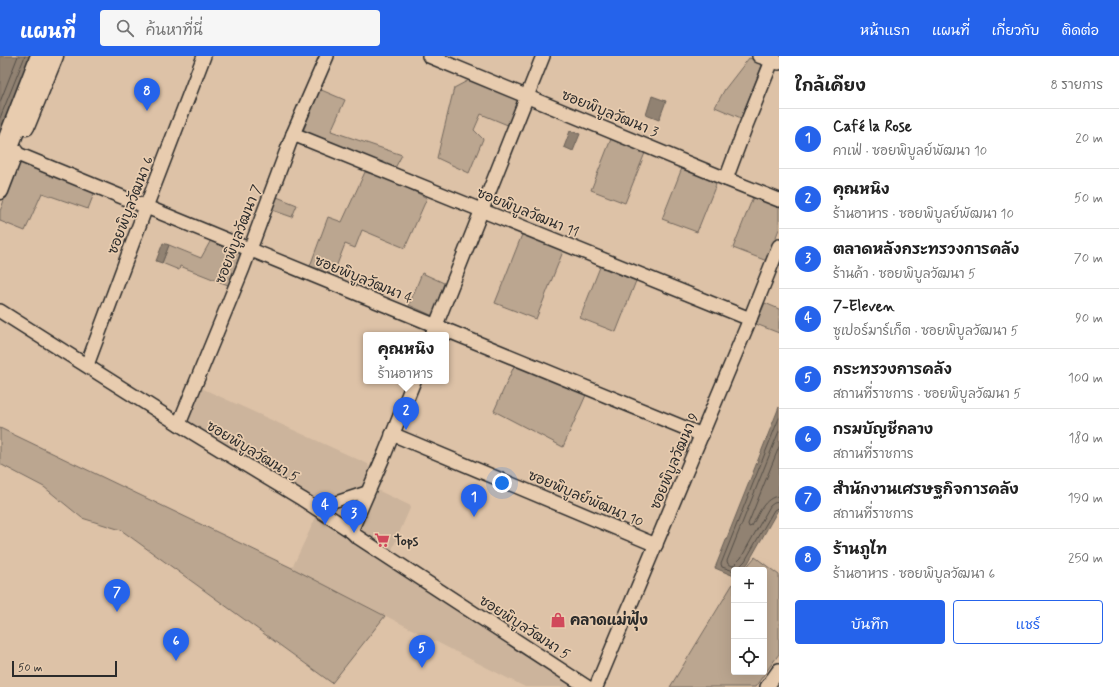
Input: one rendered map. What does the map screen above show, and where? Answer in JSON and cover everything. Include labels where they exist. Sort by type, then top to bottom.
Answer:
[{"type":"highway","points":[[7,159],[42,56]]},
{"type":"street","points":[[0,191],[7,159],[55,56]]},
{"type":"street","name":"ซอยพิบูลวัฒนา 6","points":[[87,365],[204,56]]},
{"type":"street","name":"ซอยพิบูลวัฒนา 7","points":[[179,424],[250,249],[293,134],[326,56]]},
{"type":"street","name":"ซอยพิบูลวัฒนา 3","points":[[429,56],[779,200]]},
{"type":"street","points":[[434,330],[544,56]]},
{"type":"street","points":[[726,179],[745,128],[775,60],[759,56]]},
{"type":"street","name":"ซอยพิบูลวัฒนา 11","points":[[293,134],[750,319]]},
{"type":"street","name":"ซอยพิบูลวัฒนา 4","points":[[7,159],[146,207],[250,249],[434,330]]},
{"type":"street","name":"ซอยพิบูลวัฒนา 9","points":[[596,687],[702,435],[779,246]]},
{"type":"street","name":"ซอยพิบูลวัฒนา 5","points":[[0,311],[316,508],[351,531],[356,536],[587,687]]},
{"type":"street","name":"ซอยพิบูลวัฒนา 4","points":[[449,336],[702,435]]},
{"type":"street","points":[[351,531],[413,384]]},
{"type":"street","name":"ซอยพิบูลย์พัฒนา 10","points":[[392,434],[656,545]]},
{"type":"street","points":[[316,508],[368,491]]},
{"type":"street","points":[[767,687],[779,670]]},
{"type":"shaded area","points":[[749,58],[763,63],[741,118],[715,107],[725,89]]},
{"type":"shaded area","points":[[471,79],[520,101],[510,126],[481,114],[474,130],[483,139],[469,173],[437,158],[454,88]]},
{"type":"shaded area","points":[[319,89],[345,100],[331,131],[402,155],[395,168],[303,132]]},
{"type":"shaded area","points":[[611,139],[645,153],[625,203],[591,190]]},
{"type":"shaded area","points":[[19,160],[95,191],[88,209],[42,193],[25,231],[0,221],[0,211]]},
{"type":"shaded area","points":[[682,168],[717,182],[697,232],[662,219]]},
{"type":"shaded area","points":[[365,172],[390,179],[427,198],[405,248],[362,230],[355,248],[345,244],[333,275],[310,266],[328,217],[342,222]]},
{"type":"shaded area","points":[[277,197],[297,205],[292,217],[272,210]]},
{"type":"shaded area","points":[[753,197],[779,207],[779,229],[767,261],[733,248]]},
{"type":"shaded area","points":[[523,232],[564,249],[536,319],[495,303]]},
{"type":"shaded area","points":[[211,240],[240,252],[228,285],[180,266],[179,270],[162,263],[169,245],[201,258]]},
{"type":"shaded area","points":[[600,267],[636,281],[616,332],[580,318]]},
{"type":"shaded area","points":[[422,273],[444,283],[433,316],[409,305]]},
{"type":"shaded area","points":[[765,303],[779,309],[779,333],[756,324]]},
{"type":"shaded area","points":[[515,364],[586,395],[563,447],[494,411]]},
{"type":"shaded area","points":[[199,387],[368,464],[375,489],[411,506],[391,552],[592,687],[525,687],[292,568],[317,515],[186,422]]},
{"type":"shaded area","points":[[0,428],[292,568],[385,616],[332,683],[121,530],[82,518],[44,487],[0,464]]},
{"type":"shaded area","points":[[755,557],[779,575],[779,654],[767,670],[767,567],[747,567]]},
{"type":"shaded area","points":[[731,587],[731,675],[764,675],[755,687],[670,687]]},
{"type":"water","points":[[0,56],[34,56],[0,143]]},
{"type":"water","points":[[652,96],[666,101],[659,120],[646,115]]},
{"type":"water","points":[[570,131],[580,134],[573,151],[564,147]]},
{"type":"water","points":[[163,243],[169,245],[162,263],[156,261]]},
{"type":"water","points":[[779,407],[779,508],[745,567],[731,567],[731,575],[715,568]]},
{"type":"place","name":"ร้านภูไท","points":[[147,111]]},
{"type":"place","name":"คุณหนิง","points":[[406,430]]},
{"type":"place","name":"Café la Rose","points":[[474,517]]},
{"type":"place","name":"7-Eleven","points":[[325,525]]},
{"type":"place","name":"ตลาดหลังกระทรวงการคลัง","points":[[354,533]]},
{"type":"place","name":"Tops","points":[[382,540]]},
{"type":"place","name":"สำนักงานเศรษฐกิจการคลัง","points":[[117,612]]},
{"type":"place","name":"คลาดแม่ฟุ้ง","points":[[558,620]]},
{"type":"place","name":"กรมบัญชีกลาง","points":[[176,661]]},
{"type":"place","name":"กระทรวงการคลัง","points":[[422,668]]}]
